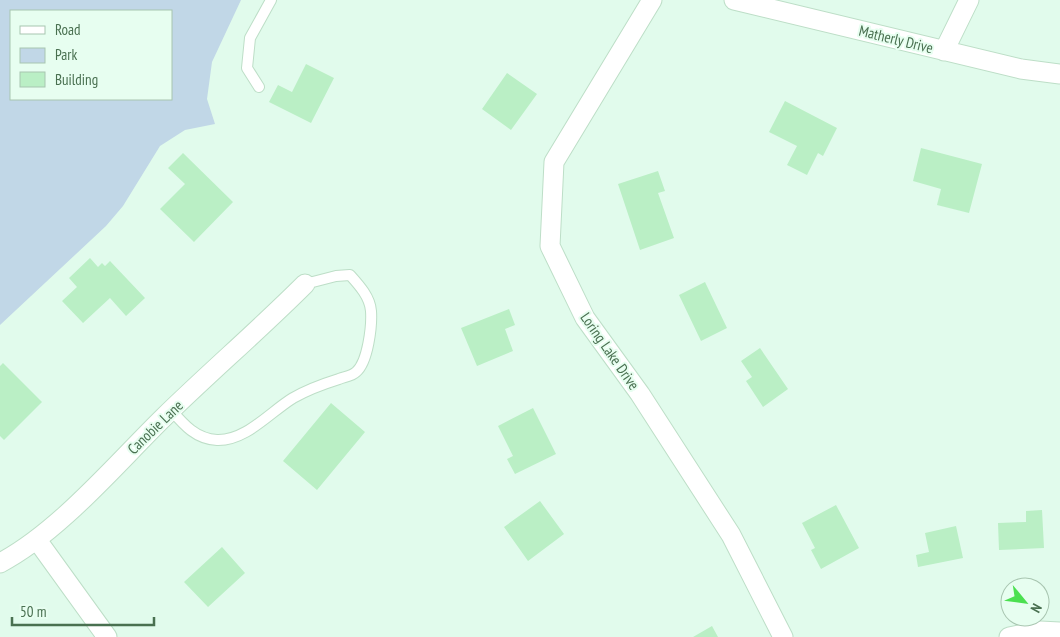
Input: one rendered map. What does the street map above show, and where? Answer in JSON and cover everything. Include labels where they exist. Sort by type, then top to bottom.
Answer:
[{"type":"street","name":"Loring Lake Drive","points":[[652,0],[554,162],[550,246],[585,318],[640,394],[731,535],[783,637]]},
{"type":"street","name":"Matherly Drive","points":[[734,0],[1022,69],[1060,74]]},
{"type":"street","points":[[944,51],[969,0]]},
{"type":"street","name":"Canobie Lane","points":[[0,563],[37,540],[305,284]]},
{"type":"street","points":[[37,540],[107,637]]},
{"type":"street","points":[[1008,637],[1040,631],[1060,632]]},
{"type":"lane","points":[[259,88],[247,68],[250,38],[271,0]]},
{"type":"lane","points":[[171,410],[185,426],[203,438],[220,440],[240,435],[294,398],[318,386],[355,374],[364,364],[369,338],[371,310],[362,288],[350,275],[336,276],[305,284]]},
{"type":"green space","points":[[0,0],[241,0],[212,62],[207,99],[215,124],[185,130],[160,146],[123,206],[106,226],[0,325]]},
{"type":"building","points":[[306,64],[334,78],[311,123],[269,102],[278,85],[292,92]]},
{"type":"building","points":[[507,73],[537,94],[511,130],[482,109]]},
{"type":"building","points":[[785,101],[837,128],[823,156],[818,153],[807,175],[787,165],[797,146],[769,132]]},
{"type":"building","points":[[921,148],[982,164],[969,213],[937,205],[941,189],[913,181]]},
{"type":"building","points":[[183,153],[233,202],[194,242],[160,209],[185,184],[168,168]]},
{"type":"building","points":[[658,171],[665,191],[658,193],[674,238],[640,250],[618,184]]},
{"type":"building","points":[[90,258],[98,267],[102,263],[105,266],[110,261],[145,298],[126,316],[110,298],[83,323],[62,301],[77,287],[69,278]]},
{"type":"building","points":[[705,282],[727,328],[701,341],[679,295]]},
{"type":"building","points":[[509,309],[515,325],[505,329],[513,351],[477,366],[461,328]]},
{"type":"building","points":[[760,348],[788,389],[763,407],[746,381],[752,377],[741,361]]},
{"type":"building","points":[[3,363],[42,402],[4,440],[0,436],[0,366]]},
{"type":"building","points":[[331,403],[365,432],[317,490],[283,461]]},
{"type":"building","points":[[533,408],[556,454],[515,474],[507,459],[513,456],[498,426]]},
{"type":"building","points":[[540,501],[564,534],[528,561],[504,527]]},
{"type":"building","points":[[836,505],[859,548],[821,569],[811,550],[815,548],[802,523]]},
{"type":"building","points":[[1042,510],[1044,548],[999,550],[998,523],[1026,522],[1026,511]]},
{"type":"building","points":[[956,526],[963,558],[918,567],[916,555],[929,552],[925,533]]},
{"type":"building","points":[[222,547],[245,573],[208,607],[184,582]]},
{"type":"building","points":[[712,626],[718,637],[693,637]]}]
